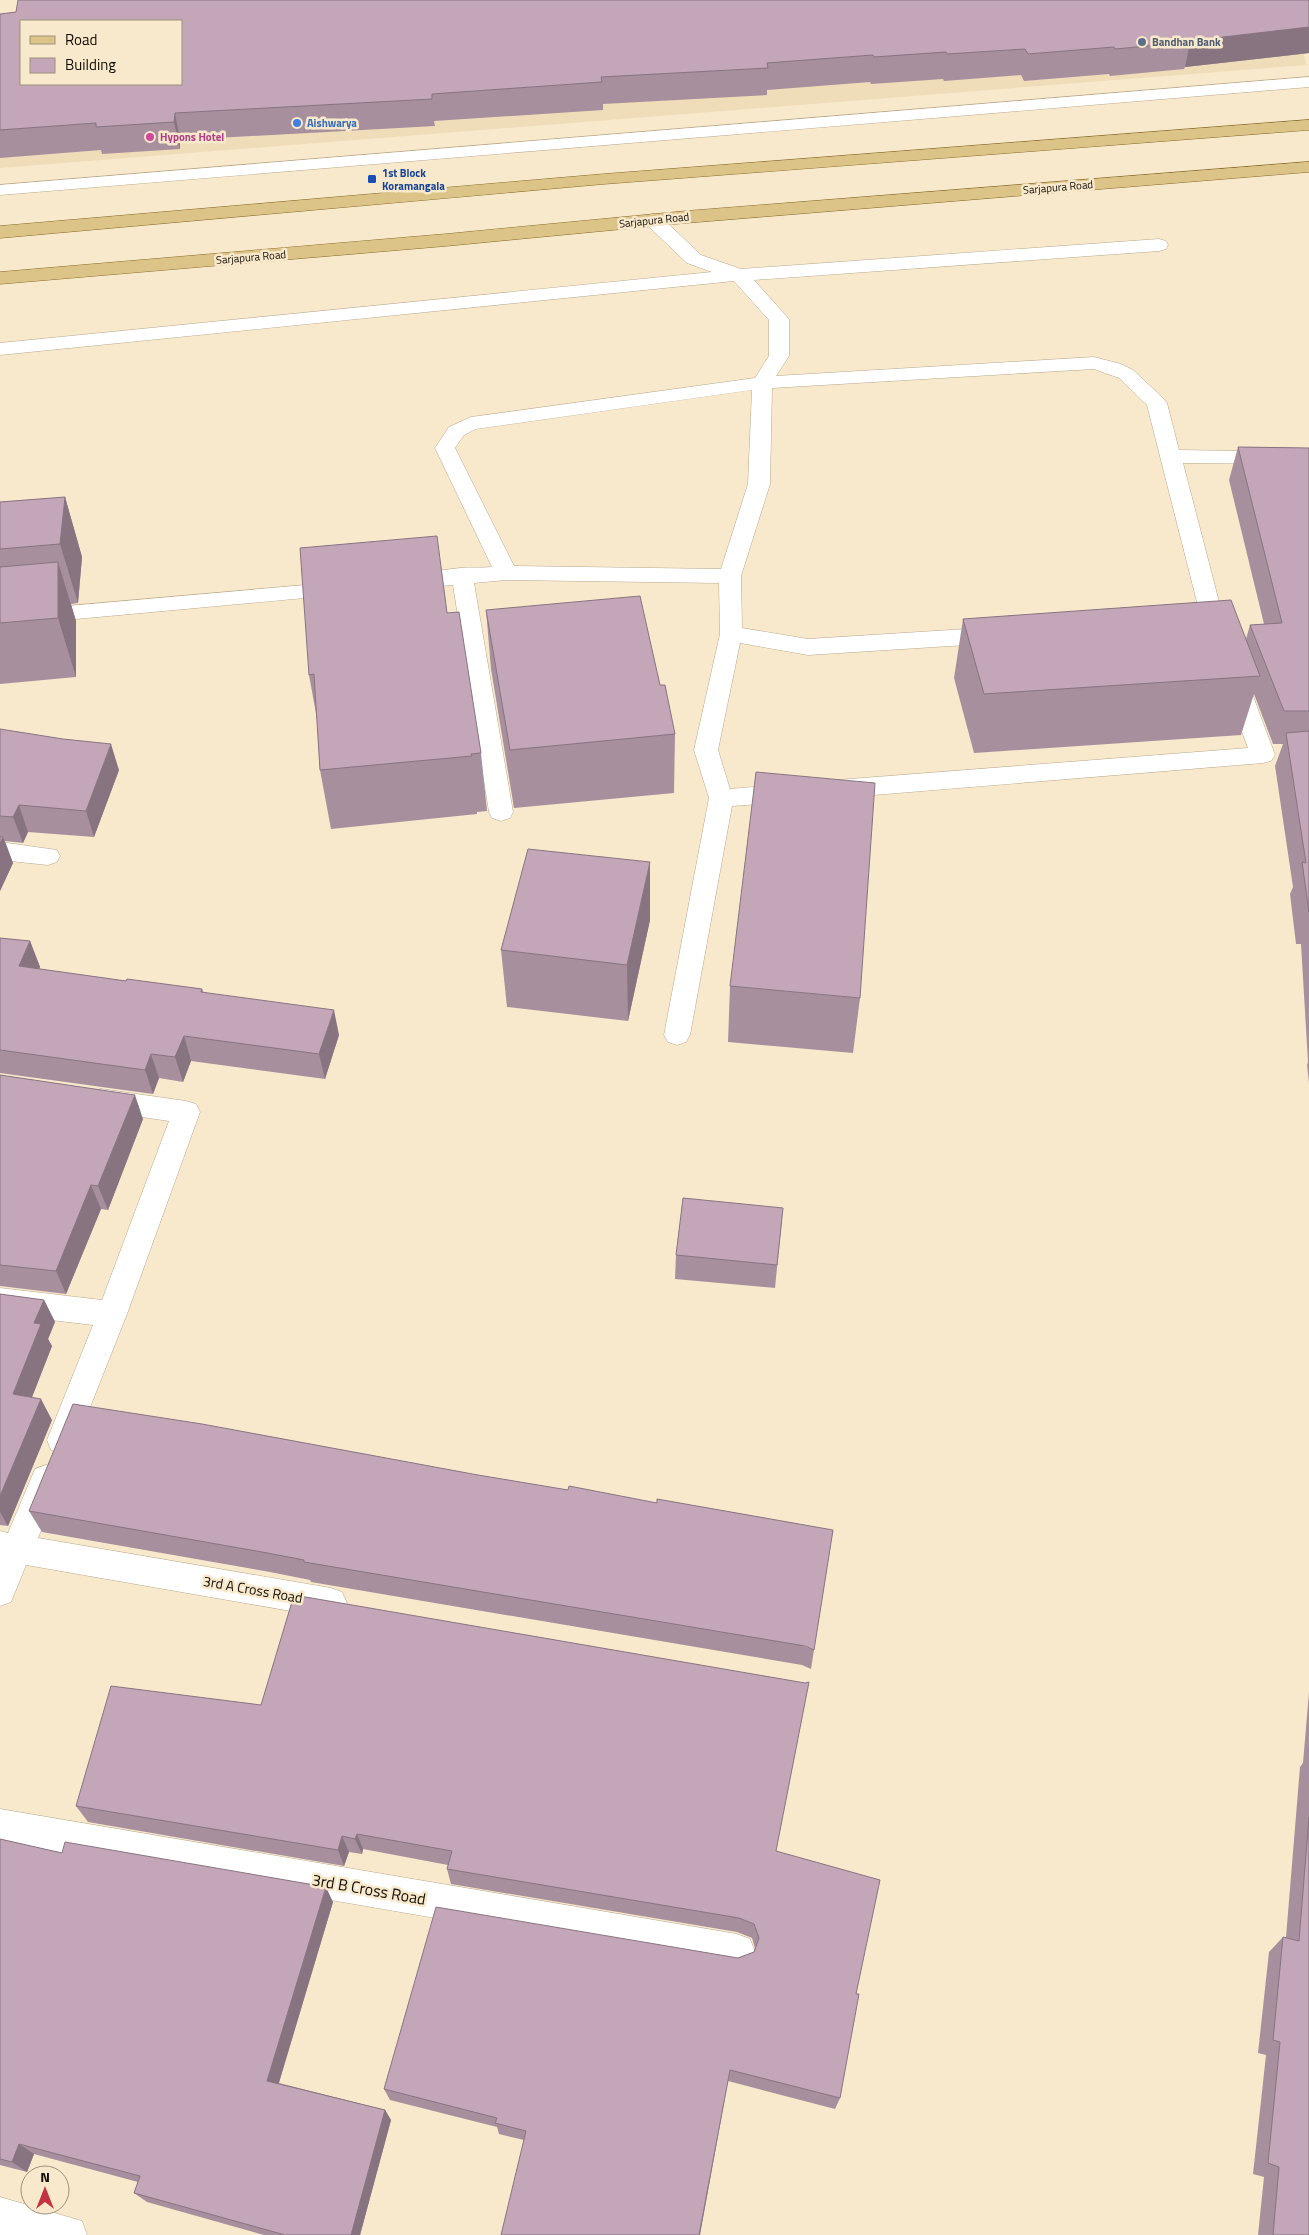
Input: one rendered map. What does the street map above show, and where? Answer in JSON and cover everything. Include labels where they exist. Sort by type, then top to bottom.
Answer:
[{"type":"main road","points":[[0,232],[594,180],[1250,128],[1309,125]]},
{"type":"main road","points":[[1250,128],[1272,170]]},
{"type":"main road","name":"Sarjapura Road","points":[[0,278],[446,240],[653,220],[1309,167]]},
{"type":"street","points":[[0,190],[1309,82]]},
{"type":"street","points":[[653,220],[694,260],[739,275],[779,319],[779,356],[762,383],[760,484],[730,576],[731,634],[706,750],[721,798],[677,1035]]},
{"type":"street","points":[[0,349],[739,275],[1159,245]]},
{"type":"street","points":[[506,573],[445,448],[456,431],[470,423],[762,383],[1094,363],[1114,368],[1126,374],[1157,403],[1219,639],[1272,754],[721,798]]},
{"type":"street","points":[[1171,456],[1309,458]]},
{"type":"street","points":[[0,619],[257,597],[462,575],[506,573],[730,576]]},
{"type":"street","points":[[462,575],[501,812]]},
{"type":"street","points":[[1173,624],[1219,639]]},
{"type":"street","points":[[731,634],[808,647],[1015,634]]},
{"type":"street","points":[[0,851],[48,856]]},
{"type":"street","points":[[0,1592],[9,1548],[112,1314],[186,1112],[78,1097]]},
{"type":"street","points":[[0,1301],[112,1314]]},
{"type":"street","name":"3rd A Cross Road","points":[[9,1548],[361,1608]]},
{"type":"street","name":"3rd B Cross Road","points":[[0,1826],[737,1952]]},
{"type":"street","points":[[0,2216],[68,2235]]},
{"type":"shaded area","points":[[1294,0],[1306,65],[0,168],[0,98]]},
{"type":"building","points":[[18,0],[1309,0],[1309,27],[1190,42],[1028,54],[1025,49],[874,57],[873,55],[767,63],[768,68],[601,77],[602,82],[432,94],[432,99],[175,113],[174,122],[96,127],[96,123],[0,130],[0,14],[16,12]]},
{"type":"building","points":[[1238,447],[1309,448],[1309,711],[1284,711],[1250,625],[1282,623]]},
{"type":"building","points":[[65,497],[60,544],[0,549],[0,502]]},
{"type":"building","points":[[437,536],[447,613],[459,612],[481,753],[471,754],[472,756],[320,770],[314,674],[309,675],[300,548]]},
{"type":"building","points":[[58,562],[58,618],[0,623],[0,567]]},
{"type":"building","points":[[640,596],[660,685],[665,685],[675,734],[510,750],[486,610]]},
{"type":"building","points":[[1231,600],[1260,676],[984,694],[963,619]]},
{"type":"building","points":[[0,729],[111,744],[86,811],[19,805],[13,817],[0,816]]},
{"type":"building","points":[[1309,731],[1309,912],[1302,862],[1306,863],[1286,733]]},
{"type":"building","points":[[756,772],[875,783],[860,998],[730,986]]},
{"type":"building","points":[[528,849],[650,862],[627,965],[501,950]]},
{"type":"building","points":[[0,938],[30,941],[19,966],[126,981],[127,979],[202,989],[201,992],[334,1010],[319,1054],[184,1036],[175,1057],[151,1054],[145,1070],[0,1050]]},
{"type":"building","points":[[0,1075],[135,1095],[98,1186],[91,1185],[56,1271],[0,1265]]},
{"type":"building","points":[[683,1198],[783,1208],[777,1265],[676,1255]]},
{"type":"building","points":[[0,1294],[44,1300],[34,1323],[41,1324],[13,1394],[41,1399],[0,1496]]},
{"type":"building","points":[[73,1404],[202,1424],[568,1490],[569,1486],[657,1503],[657,1499],[833,1530],[814,1650],[805,1646],[304,1562],[304,1560],[262,1552],[29,1511]]},
{"type":"building","points":[[294,1595],[805,1683],[809,1682],[776,1851],[880,1880],[856,1994],[859,1994],[840,2098],[730,2070],[699,2235],[501,2235],[526,2131],[495,2123],[497,2118],[384,2089],[436,1907],[738,1958],[754,1952],[759,1938],[754,1924],[739,1918],[447,1869],[452,1851],[357,1834],[355,1839],[342,1836],[338,1850],[76,1806],[111,1686],[261,1705]]},
{"type":"building","points":[[1309,1817],[1309,2235],[1273,2235],[1279,2167],[1268,2163],[1280,2042],[1273,2040],[1283,1937],[1299,1941]]},
{"type":"building","points":[[0,1839],[62,1853],[65,1842],[326,1887],[267,2081],[385,2110],[351,2235],[285,2235],[134,2193],[140,2176],[19,2144],[12,2162],[0,2159]]},
{"type":"place","name":"Bandhan Bank","points":[[1142,42]]},
{"type":"place","name":"Aishwarya","points":[[297,123]]},
{"type":"place","name":"Hypons Hotel","points":[[150,137]]},
{"type":"place","name":"1st Block Koramangala","points":[[372,179]]}]
